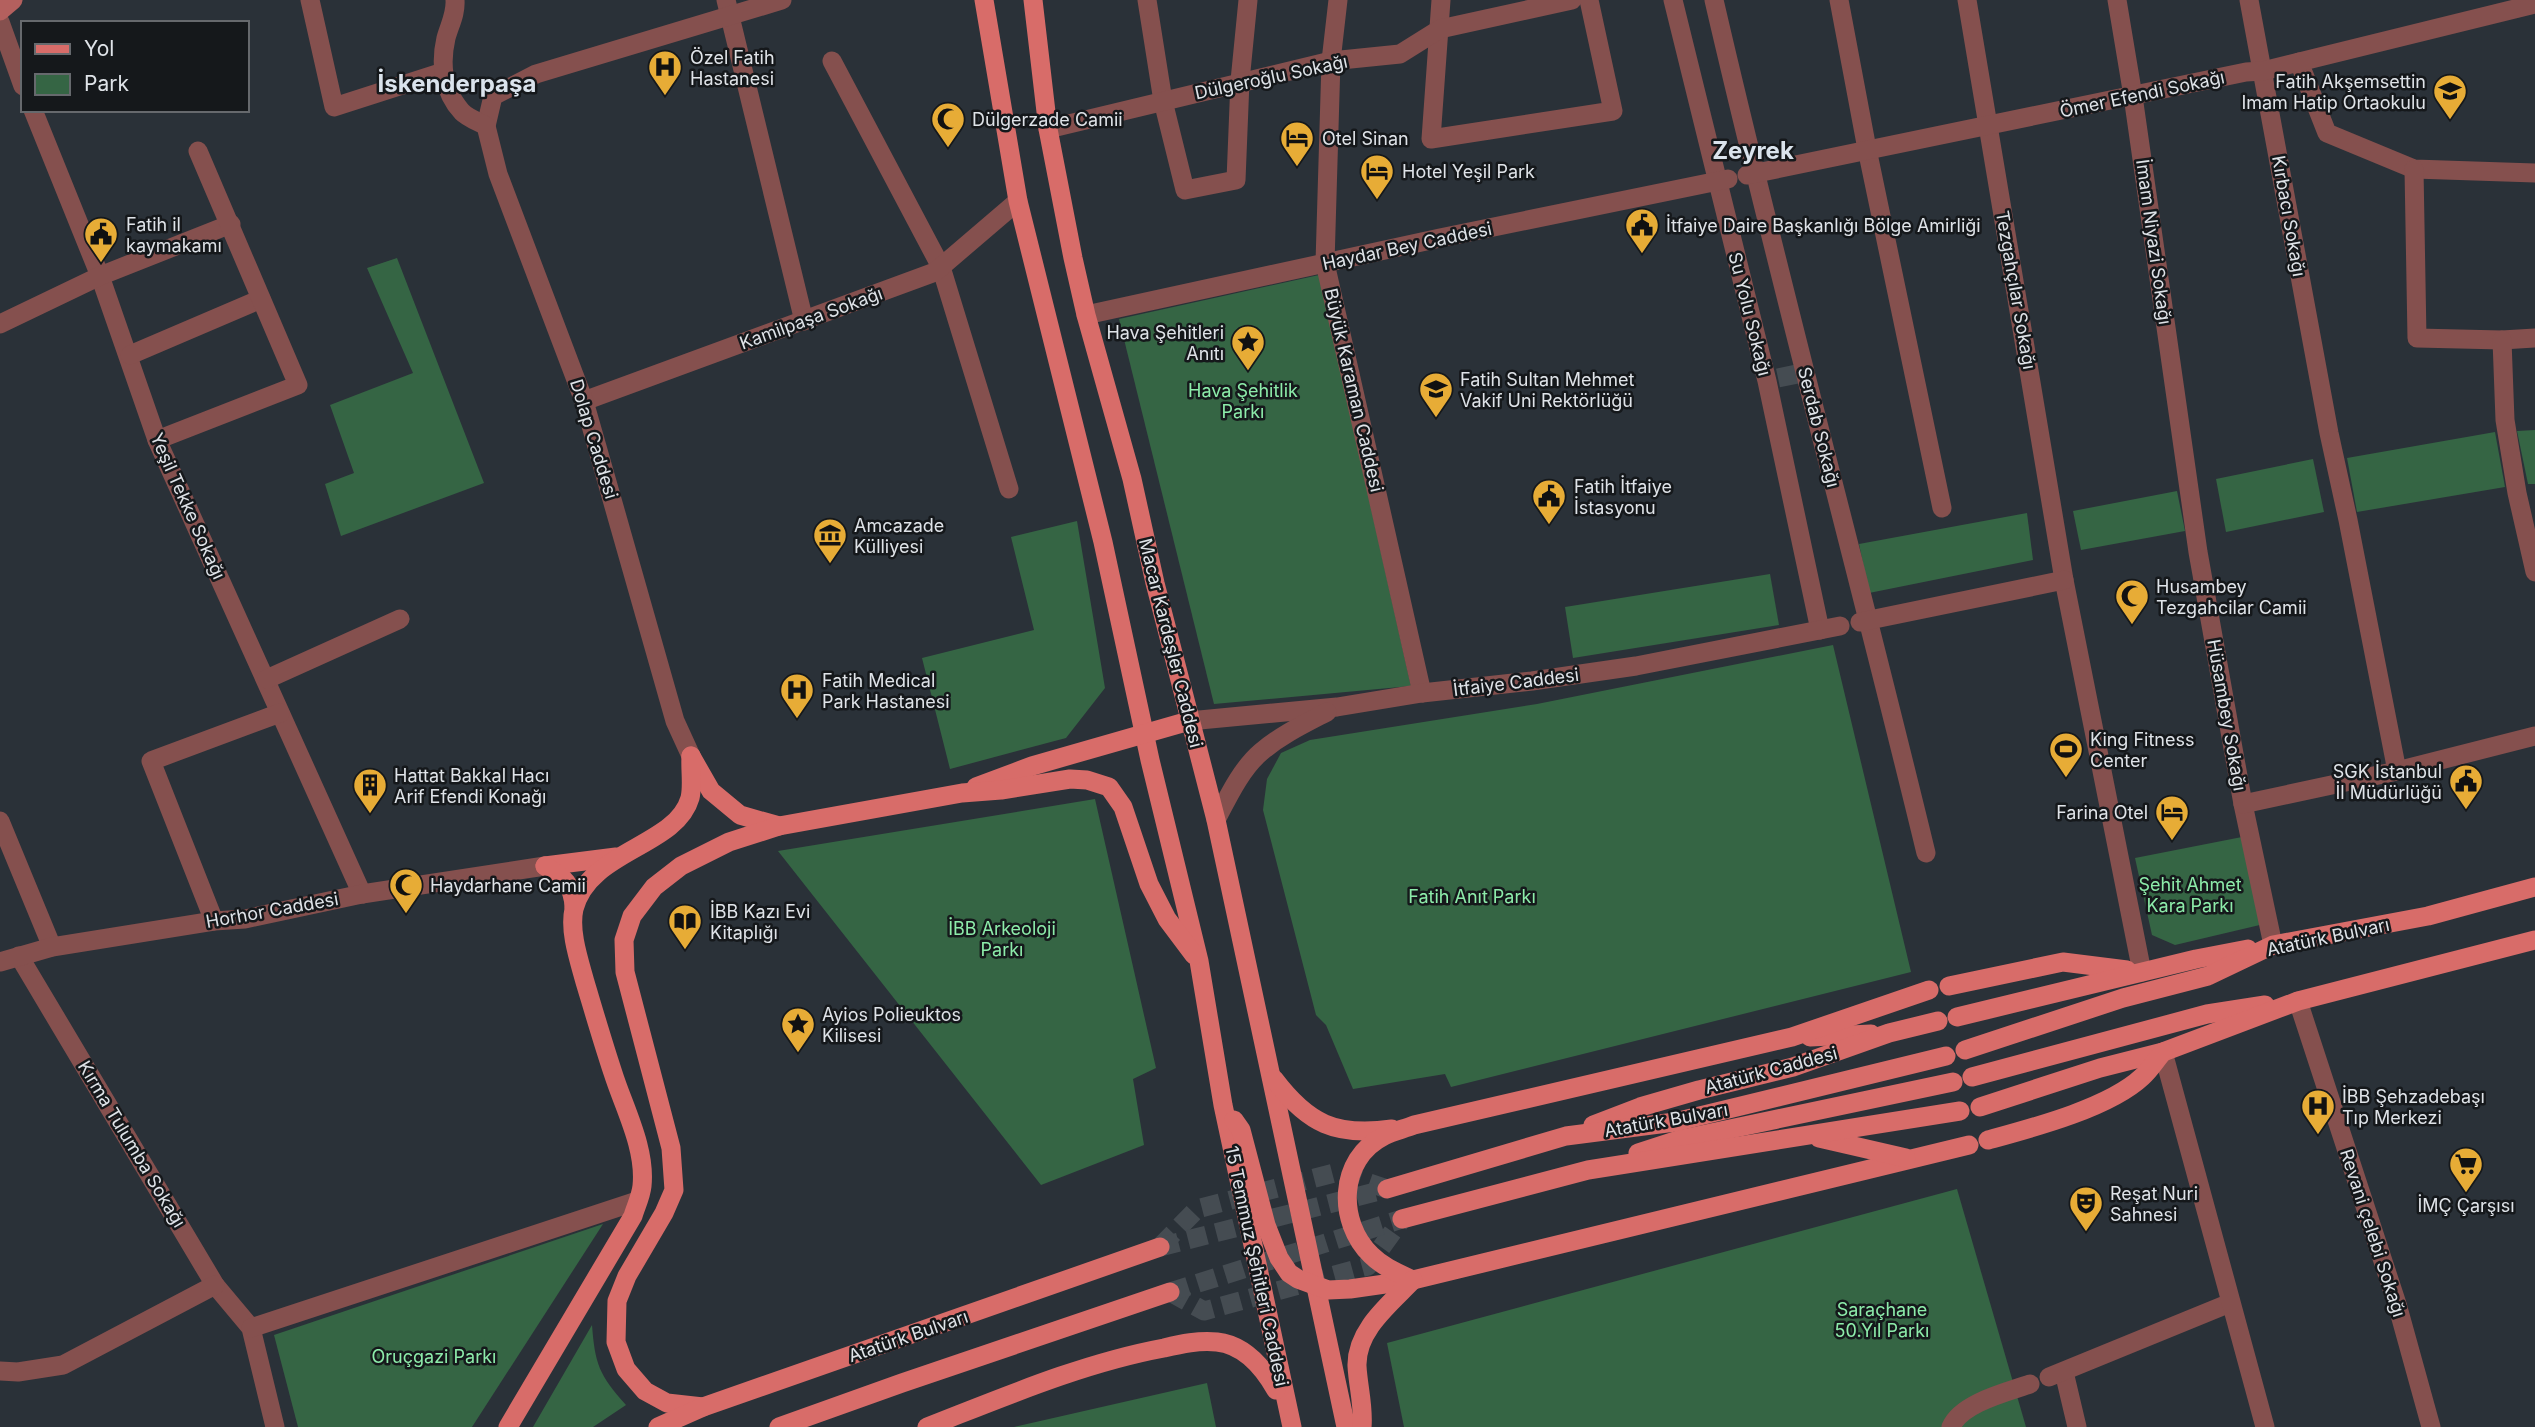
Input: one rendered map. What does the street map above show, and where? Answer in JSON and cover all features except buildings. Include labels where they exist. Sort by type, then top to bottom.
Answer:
[{"type":"main road","points":[[0,11],[13,0]]},
{"type":"main road","points":[[984,0],[1018,201],[1102,542],[1144,733],[1199,961],[1223,1105],[1241,1129],[1266,1225],[1279,1258],[1289,1273],[1328,1290],[1413,1280],[1969,1145]]},
{"type":"main road","name":"Macar Kardeşler Caddesi","points":[[1032,0],[1048,129],[1086,315],[1128,466],[1216,820],[1316,1286]]},
{"type":"main road","points":[[962,793],[1002,776],[1189,720]]},
{"type":"main road","points":[[691,756],[711,791],[740,815],[779,826]]},
{"type":"main road","points":[[574,907],[593,878],[616,857],[671,826],[682,816],[690,797],[691,756]]},
{"type":"main road","points":[[703,1407],[667,1403],[645,1391],[626,1369],[617,1342],[617,1301],[627,1276],[664,1213],[674,1190],[671,1148],[625,972],[624,940],[632,916],[654,887],[681,866],[729,842],[779,826],[962,793],[1070,779],[1087,780],[1109,787],[1123,807],[1149,884],[1167,919],[1199,961]]},
{"type":"main road","points":[[545,866],[616,857]]},
{"type":"main road","points":[[508,1427],[633,1216],[642,1185],[640,1152],[604,1048],[580,965],[573,922],[574,893],[567,881],[545,866]]},
{"type":"main road","name":"Atatürk Bulvarı","points":[[1965,1050],[2123,998],[2208,976],[2273,945],[2428,916],[2535,887]]},
{"type":"main road","name":"Atatürk Bulvarı","points":[[1402,1219],[1588,1170],[1970,1109],[2100,1068],[2163,1052],[2298,1001],[2535,940]]},
{"type":"main road","points":[[1957,1017],[2196,959],[2273,945]]},
{"type":"main road","points":[[1949,986],[2063,962],[2142,972]]},
{"type":"main road","points":[[1413,1280],[1383,1265],[1363,1245],[1350,1221],[1346,1194],[1350,1172],[1357,1159],[1384,1135],[1414,1125],[1792,1037],[1929,990]]},
{"type":"main road","points":[[1972,1077],[2207,1014],[2298,1001]]},
{"type":"main road","name":"Atatürk Caddesi","points":[[1566,1136],[1640,1107],[1793,1067],[1889,1033],[1938,1021]]},
{"type":"main road","points":[[1792,1037],[1889,1033]]},
{"type":"main road","points":[[1988,1140],[2082,1111],[2110,1098],[2142,1078],[2163,1052]]},
{"type":"main road","name":"Atatürk Bulvarı","points":[[1387,1189],[1566,1136],[1675,1122],[1946,1056]]},
{"type":"main road","points":[[1270,1074],[1295,1104],[1325,1125],[1356,1131],[1414,1125]]},
{"type":"main road","points":[[1588,1170],[1678,1140],[1953,1082]]},
{"type":"main road","name":"15 Temmuz Şehitleri Caddesi","points":[[1223,1105],[1291,1422]]},
{"type":"main road","points":[[1808,1136],[1908,1158]]},
{"type":"main road","name":"Atatürk Bulvarı","points":[[658,1427],[703,1407],[1160,1247]]},
{"type":"main road","points":[[1362,1427],[1357,1363],[1359,1347],[1367,1330],[1413,1280]]},
{"type":"main road","points":[[1316,1286],[1346,1427]]},
{"type":"main road","points":[[779,1427],[902,1382],[1170,1292]]},
{"type":"main road","points":[[927,1427],[1073,1372],[1144,1352],[1195,1342],[1226,1344],[1251,1356],[1265,1371],[1291,1422]]},
{"type":"street","points":[[310,0],[334,107],[443,72]]},
{"type":"street","points":[[455,0],[455,11],[444,46],[443,72],[450,93],[463,113],[486,126],[493,96],[537,74],[728,7],[782,0]]},
{"type":"street","points":[[1147,0],[1163,101],[1185,190],[1236,180],[1240,81],[1248,0]]},
{"type":"street","name":"Büyük Karaman Caddesi","points":[[1338,0],[1331,61],[1325,263],[1422,693]]},
{"type":"street","points":[[1441,0],[1431,139],[1613,111],[1589,0]]},
{"type":"street","name":"Dülgeroğlu Sokağı","points":[[1048,129],[1331,61],[1400,54],[1440,29],[1572,0]]},
{"type":"street","name":"Su Yolu Sokağı","points":[[1673,0],[1737,177],[1787,376],[1820,630]]},
{"type":"street","name":"Serdab Sokağı","points":[[1714,0],[1737,177],[1787,376],[1926,853]]},
{"type":"street","points":[[1839,0],[1867,149],[1942,508]]},
{"type":"street","name":"Tezgahçılar Sokağı","points":[[1967,0],[2021,310],[2064,580],[2142,972]]},
{"type":"street","name":"İmam Niyazi Sokağı","points":[[2117,0],[2190,484]]},
{"type":"street","name":"Kırbacı Sokağı","points":[[2249,0],[2329,433],[2397,771]]},
{"type":"street","name":"Ömer Efendi Sokağı","points":[[1737,177],[2246,72],[2263,71],[2535,5]]},
{"type":"street","points":[[728,7],[804,321]]},
{"type":"street","points":[[0,22],[21,80]]},
{"type":"street","points":[[832,61],[941,267],[1009,489]]},
{"type":"street","points":[[2299,62],[2327,134],[2414,169],[2535,173]]},
{"type":"street","name":"Yeşil Tekke Sokağı","points":[[34,112],[130,355],[157,440],[362,894]]},
{"type":"street","name":"Dolap Caddesi","points":[[486,126],[498,174],[584,401],[675,721],[691,756]]},
{"type":"street","points":[[157,440],[298,385],[198,151]]},
{"type":"street","points":[[2414,169],[2417,338],[2535,338]]},
{"type":"street","name":"Haydar Bey Caddesi","points":[[1086,315],[1737,177]]},
{"type":"street","name":"Kamilpaşa Sokağı","points":[[584,401],[934,272],[1018,201]]},
{"type":"street","points":[[0,324],[100,276],[231,224]]},
{"type":"street","points":[[130,355],[261,299]]},
{"type":"street","points":[[2502,340],[2505,420],[2517,493],[2535,572]]},
{"type":"street","name":"Hüsambey Sokağı","points":[[2190,484],[2198,552],[2273,945]]},
{"type":"street","name":"İtfaiye Caddesi","points":[[1189,720],[1337,708],[1422,693],[1636,666],[2064,580]]},
{"type":"street","points":[[267,679],[400,619]]},
{"type":"street","points":[[1216,820],[1236,783],[1259,753],[1288,732],[1337,708]]},
{"type":"street","points":[[214,921],[150,761],[280,713]]},
{"type":"street","points":[[2244,804],[2397,771],[2535,736]]},
{"type":"street","points":[[0,821],[52,947]]},
{"type":"street","name":"Horhor Caddesi","points":[[0,962],[52,947],[214,921],[245,919],[362,894],[545,866]]},
{"type":"street","name":"Kırma Tulumba Sokağı","points":[[19,956],[215,1285],[251,1328]]},
{"type":"street","name":"Revani çelebi Sokağı","points":[[2298,1001],[2397,1304],[2431,1427]]},
{"type":"street","points":[[2163,1052],[2265,1427]]},
{"type":"street","points":[[275,1427],[251,1328],[638,1201]]},
{"type":"street","points":[[0,1371],[18,1372],[63,1365],[215,1285]]},
{"type":"street","points":[[1951,1427],[1969,1408],[2230,1303]]},
{"type":"street","points":[[2047,1378],[2077,1427]]},
{"type":"green space","points":[[397,258],[484,483],[341,536],[325,484],[354,473],[330,405],[413,373],[367,268]]},
{"type":"green space","name":"Hava Şehitlik Parkı","points":[[1319,275],[1411,686],[1214,704],[1119,319]]},
{"type":"green space","points":[[2535,430],[2535,484],[2528,484],[2517,431]]},
{"type":"green space","points":[[2495,432],[2505,487],[2357,512],[2347,458]]},
{"type":"green space","points":[[2313,459],[2324,512],[2226,532],[2216,479]]},
{"type":"green space","points":[[2177,491],[2185,531],[2081,550],[2073,511]]},
{"type":"green space","points":[[2027,513],[2033,560],[1869,593],[1859,544]]},
{"type":"green space","points":[[1077,521],[1105,688],[1066,738],[950,769],[922,658],[1034,630],[1011,537]]},
{"type":"green space","points":[[1770,574],[1779,625],[1573,658],[1565,607]]},
{"type":"green space","name":"Fatih Anıt Parkı","points":[[1833,645],[1911,972],[1451,1087],[1445,1074],[1353,1089],[1326,1025],[1316,1015],[1263,810],[1267,779],[1281,753],[1310,740],[1537,704]]},
{"type":"green space","name":"İBB Arkeoloji Parkı","points":[[1095,799],[1156,1068],[1133,1079],[1144,1145],[1041,1185],[778,851]]},
{"type":"green space","name":"Şehit Ahmet Kara Parkı","points":[[2242,837],[2264,924],[2175,945],[2152,935],[2135,858]]},
{"type":"green space","name":"Saraçhane 50.Yıl Parkı","points":[[1957,1189],[2026,1427],[1404,1427],[1387,1343]]},
{"type":"green space","name":"Oruçgazi Parkı","points":[[603,1224],[472,1427],[298,1427],[274,1335]]},
{"type":"green space","points":[[592,1325],[600,1368],[626,1405],[593,1427],[533,1427]]},
{"type":"green space","points":[[1207,1383],[1216,1427],[1014,1427]]},
{"type":"tunnel","points":[[1778,378],[1797,374]]},
{"type":"tunnel","points":[[1160,1247],[1197,1209],[1338,1172],[1387,1189]]},
{"type":"tunnel","points":[[1160,1247],[1387,1189]]},
{"type":"tunnel","points":[[1170,1292],[1204,1311],[1368,1266],[1402,1219]]},
{"type":"tunnel","points":[[1170,1292],[1402,1219]]},
{"type":"place","name":"Özel Fatih Hastanesi","points":[[665,97]]},
{"type":"place","name":"Fatih Akşemsettin Imam Hatip Ortaokulu","points":[[2450,121]]},
{"type":"place","name":"Dülgerzade Camii","points":[[948,149]]},
{"type":"place","name":"Otel Sinan","points":[[1297,168]]},
{"type":"place","name":"Hotel Yeşil Park","points":[[1377,201]]},
{"type":"place","name":"İtfaiye Daire Başkanlığı Bölge Amirliği","points":[[1642,255]]},
{"type":"place","name":"Fatih il kaymakamı","points":[[101,264]]},
{"type":"place","name":"Hava Şehitleri Anıtı","points":[[1248,372]]},
{"type":"place","name":"Fatih Sultan Mehmet Vakif Uni Rektörlüğü","points":[[1436,419]]},
{"type":"place","name":"Fatih İtfaiye İstasyonu","points":[[1549,526]]},
{"type":"place","name":"Amcazade Külliyesi","points":[[830,565]]},
{"type":"place","name":"Husambey Tezgahcilar Camii","points":[[2132,626]]},
{"type":"place","name":"Fatih Medical Park Hastanesi","points":[[797,720]]},
{"type":"place","name":"King Fitness Center","points":[[2066,779]]},
{"type":"place","name":"SGK İstanbul İl Müdürlüğü","points":[[2466,811]]},
{"type":"place","name":"Hattat Bakkal Hacı Arif Efendi Konağı","points":[[370,815]]},
{"type":"place","name":"Farina Otel","points":[[2172,842]]},
{"type":"place","name":"Haydarhane Camii","points":[[406,915]]},
{"type":"place","name":"İBB Kazı Evi Kitaplığı","points":[[685,951]]},
{"type":"place","name":"Ayios Polieuktos Kilisesi","points":[[798,1054]]},
{"type":"place","name":"İBB Şehzadebaşı Tıp Merkezi","points":[[2318,1136]]},
{"type":"place","name":"İMÇ Çarşısı","points":[[2466,1194]]},
{"type":"place","name":"Reşat Nuri Sahnesi","points":[[2086,1233]]},
{"type":"district","name":"İskenderpaşa","points":[[457,83]]},
{"type":"district","name":"Zeyrek","points":[[1753,150]]}]
